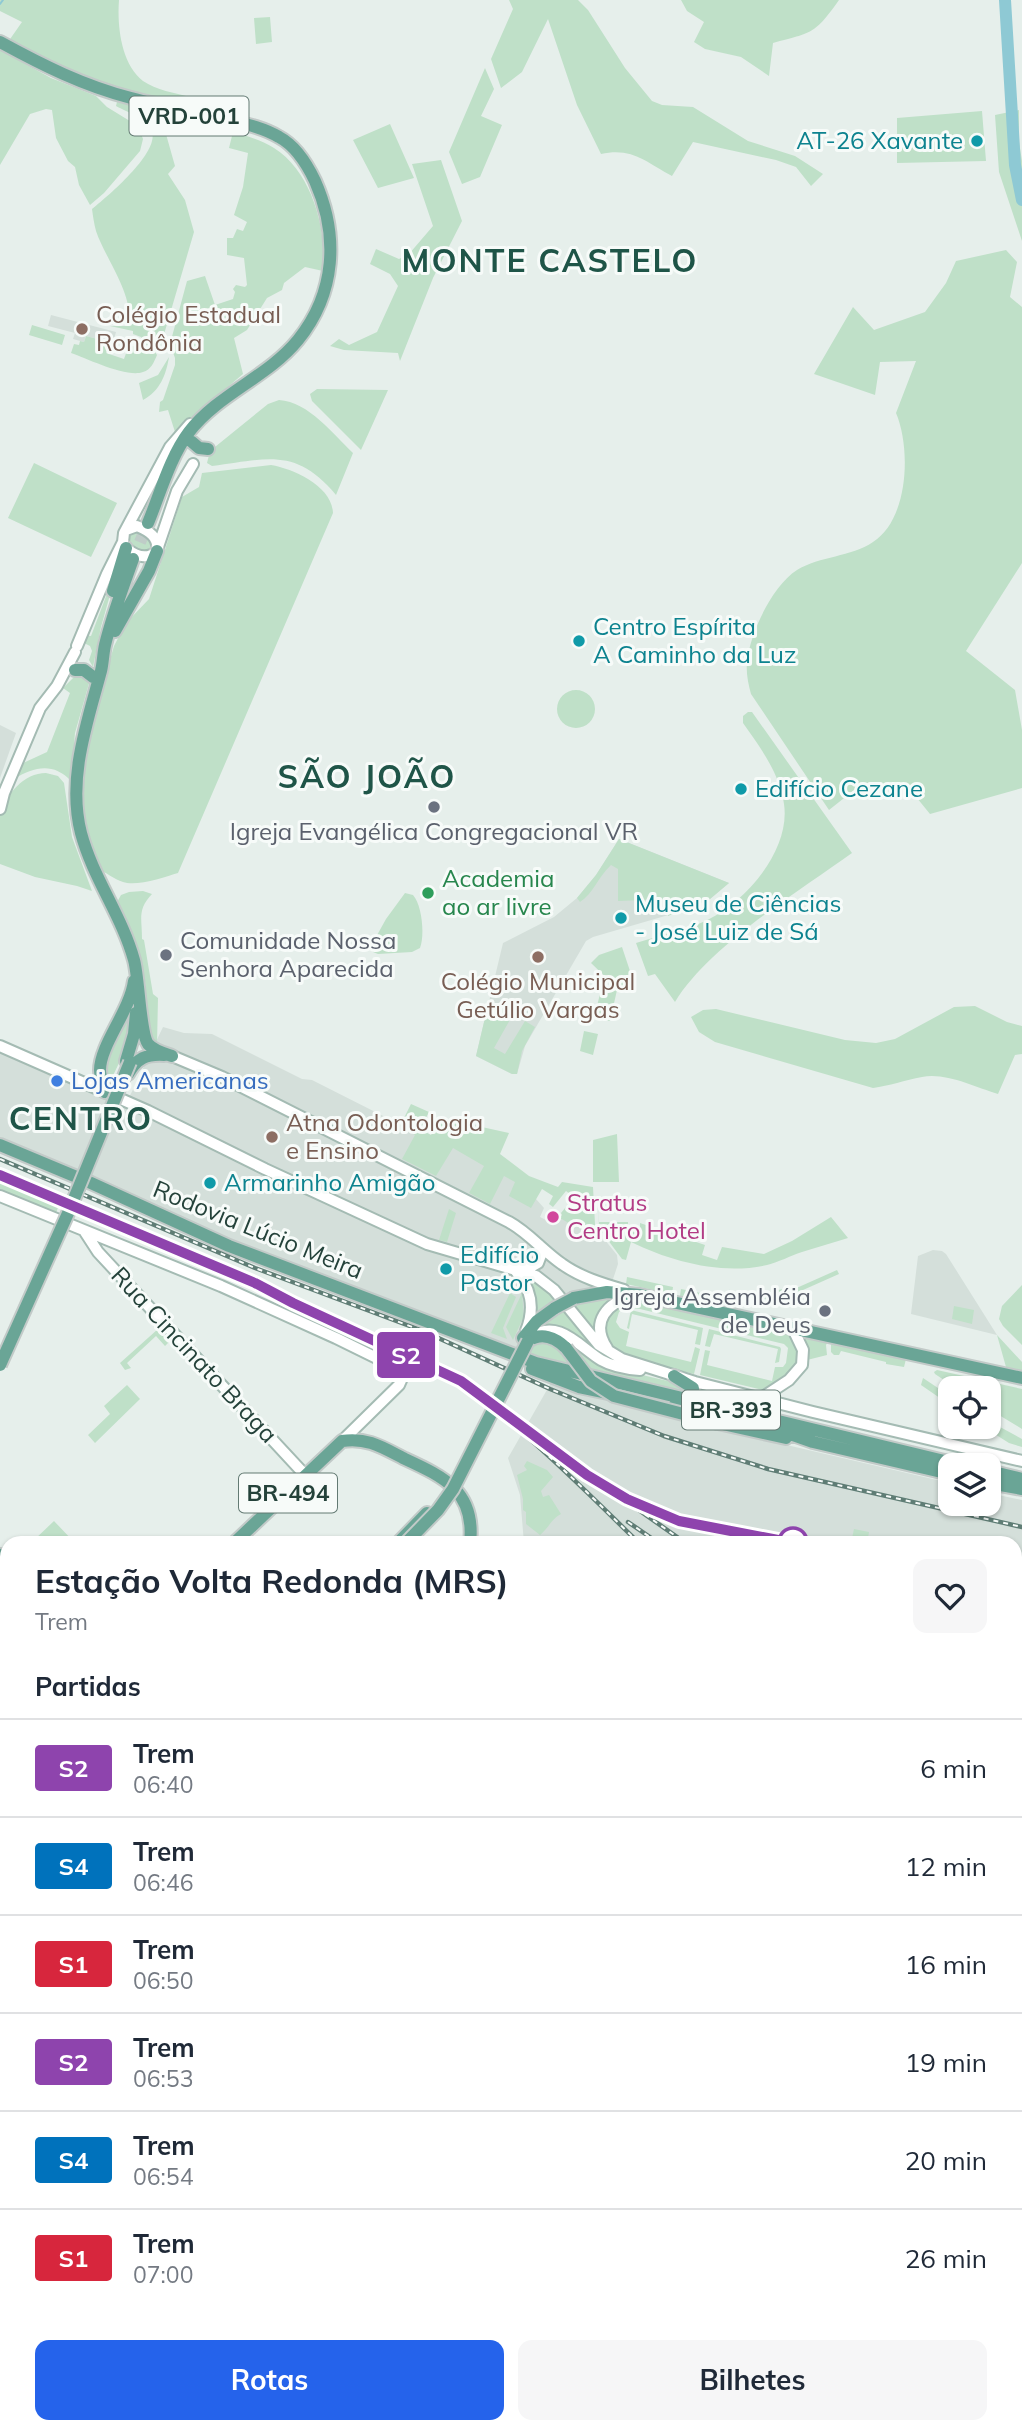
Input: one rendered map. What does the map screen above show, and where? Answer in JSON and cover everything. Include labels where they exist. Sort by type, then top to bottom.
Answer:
[{"type":"main road","points":[[0,42],[93,86],[134,99],[252,126],[279,136],[295,149],[311,172],[327,213],[330,237],[329,279],[310,324],[289,350],[210,411],[188,433],[169,471],[151,531]]},
{"type":"main road","name":"VRD-001","points":[[0,48],[85,90],[240,130],[278,145],[292,157],[304,174],[330,237]]},
{"type":"main road","points":[[151,531],[192,442],[210,411]]},
{"type":"main road","points":[[192,442],[199,448],[208,449]]},
{"type":"main road","points":[[88,657],[115,631],[149,571],[158,549]]},
{"type":"main road","points":[[88,657],[104,648],[127,550]]},
{"type":"main road","points":[[127,550],[106,616],[88,657],[86,725],[79,764],[78,816],[91,863],[129,944],[146,1039],[153,1048],[172,1056]]},
{"type":"main road","points":[[0,1355],[130,1062],[135,1021],[134,981],[126,947],[88,866],[74,817],[72,789],[75,749],[93,677],[88,657]]},
{"type":"main road","points":[[75,670],[84,670],[93,677]]},
{"type":"main road","points":[[105,1091],[100,1072],[101,1061],[130,1000],[134,981]]},
{"type":"main road","points":[[0,1365],[126,1076],[138,1034],[140,996]]},
{"type":"main road","points":[[130,1062],[148,1055],[172,1056]]},
{"type":"main road","name":"Rodovia Lúcio Meira","points":[[0,1145],[229,1245],[502,1351],[556,1369],[938,1460]]},
{"type":"main road","points":[[405,1536],[432,1508],[457,1471],[537,1321],[574,1298],[607,1292],[640,1295],[1022,1378]]},
{"type":"main road","points":[[413,1536],[441,1507],[458,1481],[526,1340],[537,1337],[554,1339],[566,1348],[591,1381],[614,1396],[718,1423],[813,1442]]},
{"type":"main road","name":"Rodovia Lúcio Meira","points":[[502,1351],[525,1365],[579,1387],[683,1408],[938,1471]]},
{"type":"main road","points":[[674,1376],[693,1388],[693,1394],[685,1399]]},
{"type":"main road","name":"BR-494","points":[[242,1536],[342,1441],[357,1439],[373,1443],[438,1475],[459,1493],[470,1513],[470,1536]]},
{"type":"main road","points":[[1001,1474],[1022,1479]]},
{"type":"main road","points":[[1001,1486],[1022,1492]]},
{"type":"street","points":[[0,808],[37,714],[57,687],[88,657],[107,574],[127,550],[126,530],[170,447],[193,421],[210,411]]},
{"type":"street","points":[[127,550],[145,556],[153,555],[158,549],[164,524],[193,464]]},
{"type":"street","points":[[126,530],[137,526],[151,531],[164,524]]},
{"type":"street","points":[[151,531],[158,549]]},
{"type":"street","points":[[0,1046],[105,1091],[427,1244],[533,1275],[548,1284],[599,1345],[617,1357],[674,1376],[760,1399],[1022,1461]]},
{"type":"street","points":[[172,1056],[197,1065],[514,1225],[563,1265],[587,1278],[640,1295]]},
{"type":"street","points":[[0,1196],[85,1233],[221,1286],[395,1367],[403,1376],[400,1382],[342,1441]]},
{"type":"street","name":"Rua Cincinato Braga","points":[[85,1233],[98,1252],[306,1476]]},
{"type":"street","points":[[98,1252],[98,1241],[105,1240]]},
{"type":"street","points":[[512,1267],[537,1265],[541,1255],[538,1244]]},
{"type":"street","points":[[512,1267],[525,1283],[531,1297],[531,1316],[526,1340]]},
{"type":"street","points":[[617,1357],[603,1341],[601,1322],[612,1305],[640,1295]]},
{"type":"street","points":[[760,1399],[789,1380],[802,1366],[803,1350],[792,1327]]},
{"type":"street","points":[[526,1340],[538,1332],[554,1330],[568,1336],[607,1363],[632,1369],[655,1370]]},
{"type":"shaded area","name":"Colégio Estadual Rondônia","points":[[51,315],[116,332],[113,343],[86,336],[84,342],[73,339],[75,333],[48,326]]},
{"type":"shaded area","points":[[0,725],[16,733],[0,778]]},
{"type":"shaded area","name":"Colégio Municipal Getúlio Vargas","points":[[619,839],[729,883],[710,899],[689,909],[586,941],[525,1046],[517,1074],[476,1056],[503,943],[554,917],[577,898],[596,875]]},
{"type":"shaded area","points":[[163,1027],[184,1033],[212,1034],[302,1079],[312,1080],[401,1125],[452,1146],[520,1181],[544,1208],[540,1217],[546,1220],[550,1214],[563,1217],[605,1240],[617,1255],[618,1264],[576,1391],[735,1433],[938,1480],[938,1516],[1001,1516],[1001,1496],[1022,1500],[1022,1536],[523,1536],[520,1495],[508,1458],[552,1381],[498,1354],[0,1151],[0,1052],[125,1106]]},
{"type":"shaded area","points":[[933,1250],[946,1254],[997,1335],[911,1314],[918,1256]]},
{"type":"green space","points":[[0,0],[119,0],[120,33],[130,65],[148,84],[190,97],[189,106],[139,96],[86,80],[8,42],[22,22],[0,11]]},
{"type":"green space","points":[[509,0],[578,0],[588,10],[625,68],[652,101],[662,105],[693,107],[748,141],[795,156],[823,174],[811,186],[796,167],[693,142],[672,176],[630,154],[601,154],[577,105],[548,19],[522,72],[501,88],[491,59],[513,9]]},
{"type":"green space","points":[[681,0],[839,0],[812,31],[773,43],[769,76],[741,57],[705,49],[694,42],[704,22],[687,11]]},
{"type":"green space","points":[[270,17],[272,42],[256,44],[254,18]]},
{"type":"green space","points":[[0,50],[51,78],[96,96],[107,107],[138,126],[143,139],[140,151],[104,193],[90,205],[79,185],[75,167],[68,161],[56,138],[52,110],[30,114],[0,165]]},
{"type":"green space","points":[[485,68],[494,89],[481,116],[502,125],[480,177],[462,184],[449,152]]},
{"type":"green space","points":[[117,102],[186,117],[185,122],[162,120],[175,166],[168,174],[185,200],[194,232],[160,348],[143,344],[141,337],[133,334],[133,331],[110,326],[126,326],[129,323],[129,312],[123,288],[96,231],[92,209],[130,174],[148,151],[152,141],[152,132],[146,123],[116,106]]},
{"type":"green space","points":[[1019,110],[1022,241],[999,172],[995,115]]},
{"type":"green space","points":[[982,111],[986,161],[897,163],[897,118]]},
{"type":"green space","points":[[390,124],[414,178],[378,188],[353,140]]},
{"type":"green space","points":[[233,132],[269,145],[287,158],[298,171],[307,186],[319,220],[324,255],[323,271],[305,267],[284,283],[282,290],[267,298],[247,330],[234,338],[243,374],[175,432],[168,410],[159,412],[160,402],[175,365],[170,344],[187,281],[205,276],[215,305],[233,299],[236,285],[247,285],[244,258],[227,255],[227,238],[233,238],[237,229],[243,231],[247,222],[234,215],[243,187],[248,153],[229,148]]},
{"type":"green space","points":[[441,160],[462,221],[433,278],[400,361],[398,353],[344,350],[330,346],[339,339],[349,345],[377,332],[398,286],[390,274],[370,264],[376,249],[399,259],[409,254],[433,226],[412,164]]},
{"type":"green space","points":[[1006,250],[1017,262],[1010,297],[1022,307],[1022,563],[966,651],[1015,690],[1022,730],[1022,788],[930,814],[908,787],[863,783],[829,810],[751,694],[747,670],[749,650],[764,611],[788,577],[806,565],[855,551],[873,542],[885,531],[894,517],[904,482],[905,463],[901,428],[896,413],[916,361],[880,362],[875,395],[814,374],[853,307],[874,330],[925,312],[946,283],[956,261]]},
{"type":"green space","points":[[32,325],[65,335],[62,345],[29,335]]},
{"type":"green space","points":[[86,336],[113,343],[106,353],[124,359],[129,345],[155,352],[157,355],[146,371],[136,373],[118,370],[71,353],[74,344],[84,342]]},
{"type":"green space","points":[[169,357],[161,382],[154,392],[143,400],[139,383],[158,375]]},
{"type":"green space","points":[[317,389],[388,390],[361,450],[312,401],[310,394]]},
{"type":"green space","points":[[279,400],[300,406],[310,413],[353,453],[336,495],[307,469],[294,463],[265,459],[212,466],[207,463],[210,451],[268,404]]},
{"type":"green space","points":[[34,463],[117,503],[91,557],[8,518]]},
{"type":"green space","points":[[271,465],[290,470],[310,480],[326,495],[333,513],[178,873],[143,882],[123,882],[98,868],[84,819],[81,789],[85,746],[114,646],[126,623],[149,599],[182,497],[199,487],[202,473]]},
{"type":"green space","points":[[134,532],[151,538],[152,546],[148,552],[134,549],[128,543],[128,538]]},
{"type":"green space","points":[[119,563],[93,667],[89,660],[92,651],[90,646],[82,642],[84,635],[91,636],[108,591],[106,585]]},
{"type":"green space","points":[[78,673],[90,680],[75,733],[71,781],[57,771],[43,768],[14,779],[21,764],[47,752],[70,693],[63,688]]},
{"type":"green space","points":[[576,690],[589,696],[595,709],[589,722],[576,728],[563,722],[557,709],[563,696]]},
{"type":"green space","points":[[752,712],[852,853],[732,941],[690,981],[675,1002],[655,974],[648,976],[636,943],[695,925],[719,914],[734,903],[762,874],[780,840],[784,822],[782,793],[768,761],[743,723],[743,716]]},
{"type":"green space","points":[[46,773],[58,776],[64,783],[72,837],[92,891],[35,877],[0,864],[0,815],[11,792],[30,777]]},
{"type":"green space","points":[[619,839],[729,883],[710,899],[668,916],[668,899],[618,901],[618,869],[611,865],[589,895],[580,902],[577,898],[596,875]]},
{"type":"green space","points":[[143,891],[152,894],[144,905],[141,920],[153,994],[158,998],[157,1045],[148,1023],[145,981],[140,961],[116,904],[121,895]]},
{"type":"green space","points":[[405,893],[413,895],[419,906],[422,928],[420,948],[412,952],[373,952],[371,946]]},
{"type":"green space","points":[[622,947],[634,983],[618,989],[591,963],[599,955]]},
{"type":"green space","points":[[617,990],[610,1021],[594,1018],[600,994]]},
{"type":"green space","points":[[488,1005],[498,1010],[510,1008],[515,1011],[494,1048],[505,1054],[525,1021],[535,1027],[522,1051],[517,1074],[476,1056]]},
{"type":"green space","points":[[975,1006],[1007,1022],[1022,1026],[1022,1054],[1015,1055],[998,1094],[950,1078],[931,1076],[873,1088],[715,1042],[699,1032],[691,1017],[703,1010],[716,1009],[845,1040],[876,1043],[895,1039],[954,1007]]},
{"type":"green space","points":[[131,1012],[128,1039],[109,1084],[105,1066]]},
{"type":"green space","points":[[584,1031],[598,1034],[593,1055],[580,1051]]},
{"type":"green space","points":[[411,1104],[429,1112],[420,1129],[431,1135],[441,1118],[509,1133],[500,1154],[529,1176],[558,1187],[562,1182],[593,1187],[595,1224],[601,1236],[560,1218],[574,1197],[566,1191],[553,1207],[549,1204],[553,1196],[542,1189],[531,1208],[509,1196],[515,1182],[504,1176],[490,1204],[469,1193],[484,1166],[453,1148],[436,1176],[402,1159],[415,1135],[400,1126]]},
{"type":"green space","points":[[617,1134],[619,1182],[593,1182],[593,1140]]},
{"type":"green space","points":[[0,1178],[60,1202],[56,1213],[0,1190]]},
{"type":"green space","points":[[598,1193],[599,1222],[628,1222],[628,1226],[640,1227],[640,1223],[705,1245],[702,1255],[717,1260],[722,1247],[764,1254],[792,1241],[831,1217],[848,1238],[771,1264],[750,1268],[698,1265],[631,1242],[626,1260],[622,1259],[599,1228]]},
{"type":"green space","points":[[449,1209],[456,1213],[447,1242],[439,1240]]},
{"type":"green space","points":[[837,1270],[839,1274],[794,1294],[792,1290]]},
{"type":"green space","points":[[524,1275],[537,1280],[561,1303],[533,1322]]},
{"type":"green space","points":[[627,1277],[673,1287],[672,1294],[626,1284]]},
{"type":"green space","points":[[1022,1285],[1022,1345],[999,1319],[1002,1306]]},
{"type":"green space","points":[[681,1289],[726,1298],[730,1289],[726,1306],[680,1296]]},
{"type":"green space","points":[[783,1289],[784,1295],[742,1303],[740,1298]]},
{"type":"green space","points":[[510,1293],[516,1297],[503,1328],[507,1339],[491,1333]]},
{"type":"green space","points":[[522,1293],[524,1316],[513,1340],[506,1327]]},
{"type":"green space","points":[[612,1295],[599,1337],[568,1304]]},
{"type":"green space","points":[[640,1300],[791,1333],[800,1350],[798,1367],[767,1391],[700,1375],[705,1350],[710,1351],[707,1365],[772,1381],[775,1367],[783,1367],[786,1363],[788,1348],[784,1344],[625,1307],[619,1312],[616,1322],[620,1328],[629,1332],[626,1346],[691,1362],[695,1347],[700,1349],[694,1374],[634,1360],[611,1349],[602,1328],[610,1309]]},
{"type":"green space","points":[[564,1306],[600,1349],[598,1352],[539,1327]]},
{"type":"green space","points":[[954,1306],[974,1310],[972,1324],[952,1319]]},
{"type":"green space","points":[[631,1310],[703,1328],[700,1345],[695,1344],[698,1330],[632,1314],[629,1329],[627,1328]]},
{"type":"green space","points":[[158,1329],[168,1343],[165,1346],[156,1336],[127,1363],[131,1368],[125,1370],[120,1363]]},
{"type":"green space","points":[[709,1329],[780,1347],[779,1362],[775,1363],[778,1349],[714,1334],[710,1347],[705,1346]]},
{"type":"green space","points":[[800,1334],[829,1340],[826,1345],[827,1355],[807,1360]]},
{"type":"green space","points":[[997,1335],[1022,1362],[1022,1371],[1006,1367]]},
{"type":"green space","points":[[535,1339],[565,1342],[608,1367],[685,1385],[688,1387],[686,1394],[525,1355]]},
{"type":"green space","points":[[835,1342],[906,1359],[904,1367],[841,1351],[839,1355],[834,1355],[831,1352],[831,1344]]},
{"type":"green space","points":[[937,1370],[964,1376],[938,1376],[934,1372]]},
{"type":"green space","points":[[923,1378],[938,1388],[938,1397],[921,1385]]},
{"type":"green space","points":[[1001,1384],[1022,1389],[1022,1429],[1001,1416]]},
{"type":"green space","points":[[127,1385],[140,1399],[95,1443],[88,1435],[110,1414],[104,1406]]},
{"type":"green space","points":[[1001,1428],[1022,1439],[1022,1447],[1001,1438]]},
{"type":"green space","points":[[527,1461],[547,1470],[553,1477],[541,1491],[543,1497],[549,1495],[561,1514],[540,1535],[526,1524],[526,1512],[523,1510],[517,1475],[527,1470],[524,1466]]},
{"type":"green space","points":[[54,1521],[68,1536],[38,1536]]},
{"type":"green space","points":[[854,1529],[869,1532],[868,1536],[852,1536]]},
{"type":"waterway","points":[[0,4],[3,0]]},
{"type":"waterway","points":[[1005,0],[1015,165],[1022,200]]},
{"type":"tunnel","points":[[133,559],[148,523]]},
{"type":"railway","points":[[0,1159],[255,1268],[423,1331],[550,1389],[664,1436],[768,1469],[1022,1527]]},
{"type":"railway","points":[[0,1175],[255,1283],[428,1366],[458,1384],[513,1425],[632,1536]]},
{"type":"railway","points":[[555,1451],[676,1536]]},
{"type":"railway","points":[[651,1510],[679,1521],[757,1536]]},
{"type":"railway","points":[[628,1522],[648,1536]]},
{"type":"train","name":"S2","points":[[0,1175],[255,1283],[461,1381],[610,1491],[662,1516],[759,1536]]},
{"type":"place","name":"AT-26 Xavante","points":[[977,141]]},
{"type":"place","name":"Colégio Estadual Rondônia","points":[[82,329]]},
{"type":"place","name":"Centro Espírita A Caminho da Luz","points":[[579,641]]},
{"type":"place","name":"Edifício Cezane","points":[[741,789]]},
{"type":"place","name":"Igreja Evangélica Congregacional VR","points":[[434,807]]},
{"type":"place","name":"Academia ao ar livre","points":[[428,893]]},
{"type":"place","name":"Museu de Ciências - José Luiz de Sá","points":[[621,918]]},
{"type":"place","name":"Comunidade Nossa Senhora Aparecida","points":[[166,955]]},
{"type":"place","name":"Colégio Municipal Getúlio Vargas","points":[[538,957]]},
{"type":"place","name":"Lojas Americanas","points":[[57,1081]]},
{"type":"place","name":"Atna Odontologia e Ensino","points":[[272,1137]]},
{"type":"place","name":"Armarinho Amigão","points":[[210,1183]]},
{"type":"place","name":"Stratus Centro Hotel","points":[[553,1217]]},
{"type":"place","name":"Edifício Pastor","points":[[446,1269]]},
{"type":"place","name":"Igreja Assembléia de Deus","points":[[825,1311]]},
{"type":"district","name":"MONTE CASTELO","points":[[550,261]]},
{"type":"district","name":"SÃO JOÃO","points":[[367,777]]},
{"type":"district","name":"CENTRO","points":[[81,1119]]}]
